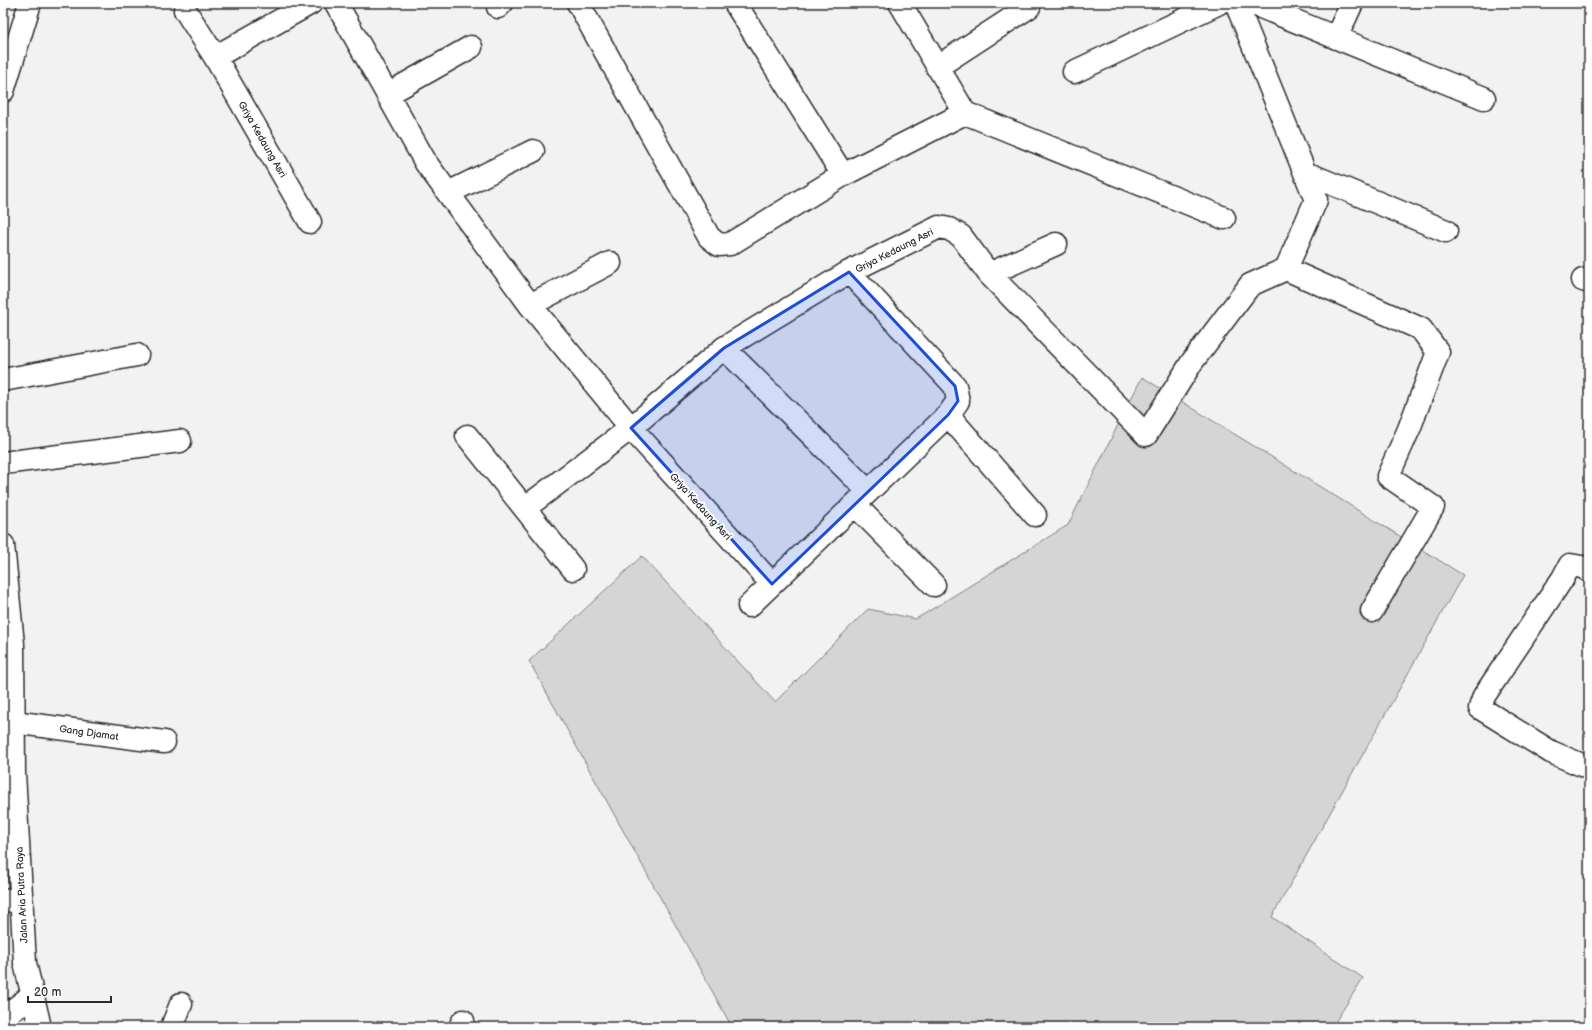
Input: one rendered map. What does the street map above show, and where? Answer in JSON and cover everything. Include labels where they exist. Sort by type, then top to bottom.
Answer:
[{"type":"street","points":[[3,91],[30,3]]},
{"type":"street","points":[[215,57],[311,3]]},
{"type":"street","name":"Griya Kedaung Asri","points":[[336,3],[426,163],[530,305],[631,428],[772,584]]},
{"type":"street","points":[[578,3],[709,237],[719,245],[730,244],[843,175],[965,112]]},
{"type":"street","points":[[736,3],[843,175]]},
{"type":"street","points":[[900,3],[965,112],[1224,218]]},
{"type":"street","points":[[1074,72],[1219,3]]},
{"type":"street","points":[[1236,3],[1316,200],[1286,269],[1420,329],[1438,352],[1409,429],[1388,476],[1433,507],[1372,611]]},
{"type":"street","points":[[1251,3],[1484,98]]},
{"type":"street","points":[[1336,38],[1352,3]]},
{"type":"street","points":[[937,67],[1029,7]]},
{"type":"street","name":"Griya Kedaung Asri","points":[[185,10],[215,57],[310,222]]},
{"type":"street","points":[[388,94],[470,47]]},
{"type":"street","points":[[448,193],[533,151]]},
{"type":"street","points":[[1306,173],[1446,231]]},
{"type":"street","name":"Griya Kedaung Asri","points":[[525,508],[631,428],[724,348],[849,272],[939,227],[949,229],[961,236],[989,274],[1146,435],[1192,362],[1250,285],[1286,269]]},
{"type":"street","points":[[989,274],[1056,244]]},
{"type":"street","points":[[530,305],[610,263]]},
{"type":"street","name":"Griya Kedaung Asri","points":[[749,606],[948,415],[958,401],[954,386],[849,272]]},
{"type":"street","points":[[724,348],[862,498],[934,585]]},
{"type":"street","points":[[3,380],[137,355]]},
{"type":"street","points":[[948,415],[1035,515]]},
{"type":"street","points":[[467,436],[573,569]]},
{"type":"street","points":[[3,463],[180,440]]},
{"type":"street","name":"Jalan Aria Putra Raya","points":[[3,545],[13,644],[13,722],[8,772],[12,901],[40,1027]]},
{"type":"street","points":[[1589,571],[1570,565],[1563,578],[1484,696],[1480,708],[1550,752],[1589,768]]},
{"type":"street","name":"Gang Djamat","points":[[13,722],[164,742]]},
{"type":"street","points":[[3,1018],[32,995]]},
{"type":"street","points":[[172,1027],[181,1004]]},
{"type":"highlighted area","points":[[849,272],[955,386],[958,401],[948,415],[772,584],[631,428],[724,348]]},
{"type":"shaded area","points":[[1142,377],[1463,575],[1272,917],[1363,978],[1332,1027],[732,1027],[529,661],[642,556],[775,702],[868,609],[916,619],[1068,525]]}]
